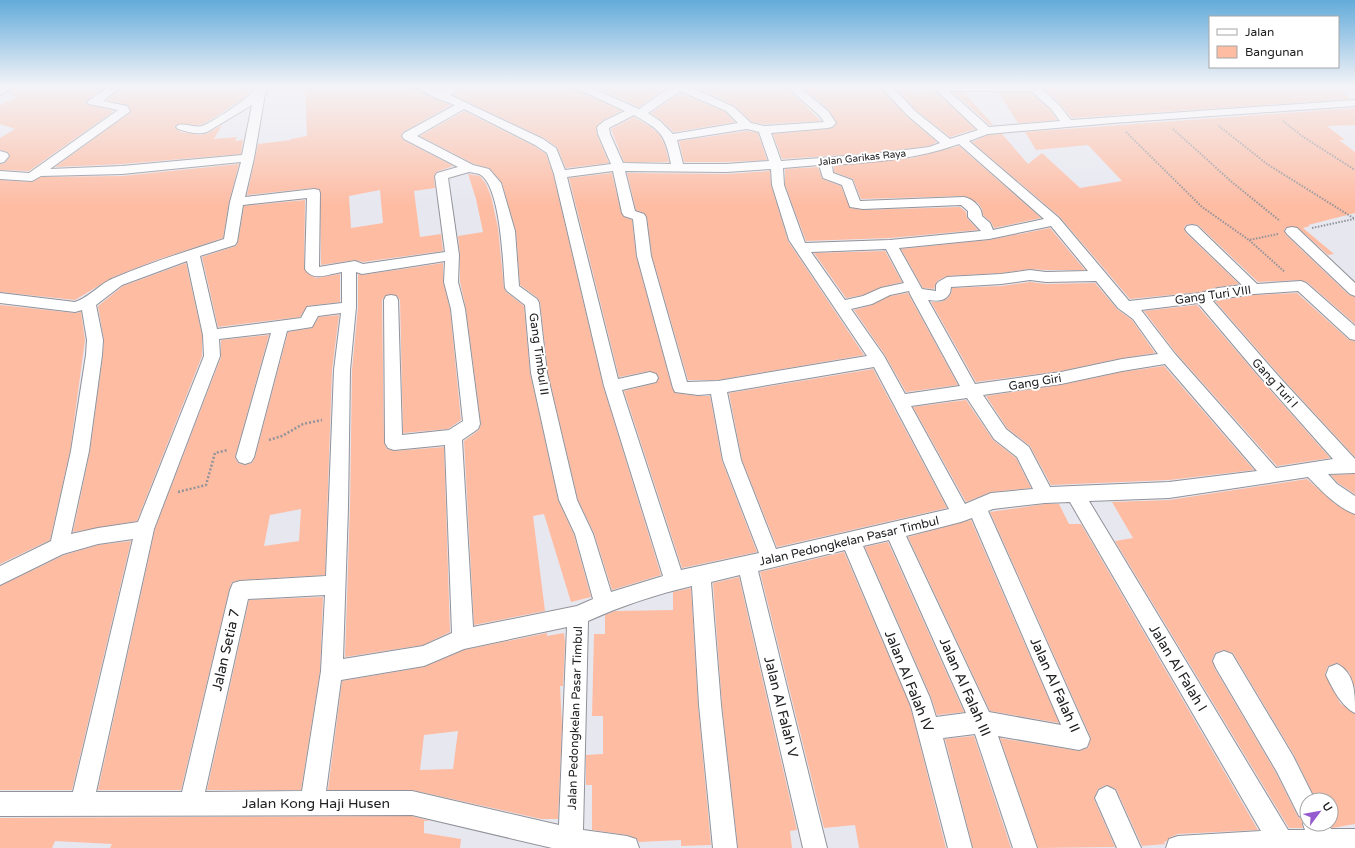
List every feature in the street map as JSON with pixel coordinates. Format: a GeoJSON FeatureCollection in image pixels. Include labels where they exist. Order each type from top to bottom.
{"type":"FeatureCollection","features":[{"type":"Feature","properties":{"kind":"street"},"geometry":{"type":"LineString","coordinates":[[3,178],[32,177],[38,171],[103,126]]}},
{"type":"Feature","properties":{"kind":"street"},"geometry":{"type":"LineString","coordinates":[[182,127],[203,130],[211,126]]}},
{"type":"Feature","properties":{"kind":"street"},"geometry":{"type":"LineString","coordinates":[[0,298],[75,307],[88,303],[117,282],[192,254],[230,242],[237,202],[254,126]]}},
{"type":"Feature","properties":{"kind":"street","name":"Gang Timbul II"},"geometry":{"type":"LineString","coordinates":[[427,126],[408,136],[469,168],[485,172],[495,182],[508,230],[512,288],[532,303],[539,373],[568,500],[584,534],[604,604]]}},
{"type":"Feature","properties":{"kind":"street"},"geometry":{"type":"LineString","coordinates":[[507,126],[523,133],[552,151],[560,174],[612,386],[675,581]]}},
{"type":"Feature","properties":{"kind":"street"},"geometry":{"type":"LineString","coordinates":[[605,126],[603,128],[604,134],[618,167],[629,213],[639,217],[644,256],[681,388],[698,389],[718,387],[878,360]]}},
{"type":"Feature","properties":{"kind":"street"},"geometry":{"type":"LineString","coordinates":[[658,126],[671,140],[678,168]]}},
{"type":"Feature","properties":{"kind":"street"},"geometry":{"type":"LineString","coordinates":[[670,138],[744,126]]}},
{"type":"Feature","properties":{"kind":"street"},"geometry":{"type":"LineString","coordinates":[[749,126],[764,130],[822,126]]}},
{"type":"Feature","properties":{"kind":"street"},"geometry":{"type":"LineString","coordinates":[[930,126],[954,142],[1054,220],[1074,243],[1098,276],[1126,306],[1138,315],[1169,358],[1272,476]]}},
{"type":"Feature","properties":{"kind":"street"},"geometry":{"type":"LineString","coordinates":[[979,126],[986,132]]}},
{"type":"Feature","properties":{"kind":"street","name":"Jalan Garikas Raya"},"geometry":{"type":"LineString","coordinates":[[560,174],[618,167],[651,166],[678,168],[777,165],[906,154],[930,150],[986,132],[1044,126]]}},
{"type":"Feature","properties":{"kind":"street"},"geometry":{"type":"LineString","coordinates":[[764,130],[777,165],[778,185],[796,240],[878,360],[899,401],[969,511]]}},
{"type":"Feature","properties":{"kind":"street"},"geometry":{"type":"LineString","coordinates":[[0,155],[3,156],[0,159]]}},
{"type":"Feature","properties":{"kind":"street"},"geometry":{"type":"LineString","coordinates":[[38,171],[51,173],[122,170],[248,158]]}},
{"type":"Feature","properties":{"kind":"street"},"geometry":{"type":"LineString","coordinates":[[825,162],[827,174],[848,183],[855,204],[863,206],[964,201],[974,210],[975,217],[985,226],[989,235]]}},
{"type":"Feature","properties":{"kind":"street"},"geometry":{"type":"LineString","coordinates":[[391,300],[394,443],[453,437],[472,424],[458,309],[451,282],[452,255],[441,176],[469,168]]}},
{"type":"Feature","properties":{"kind":"street"},"geometry":{"type":"LineString","coordinates":[[237,202],[314,193],[312,270],[315,272],[355,266],[362,269],[452,255]]}},
{"type":"Feature","properties":{"kind":"street"},"geometry":{"type":"LineString","coordinates":[[802,248],[890,244],[989,235],[1054,220]]}},
{"type":"Feature","properties":{"kind":"street"},"geometry":{"type":"LineString","coordinates":[[1192,229],[1254,289]]}},
{"type":"Feature","properties":{"kind":"street"},"geometry":{"type":"LineString","coordinates":[[1292,231],[1355,291]]}},
{"type":"Feature","properties":{"kind":"street"},"geometry":{"type":"LineString","coordinates":[[890,244],[971,391],[1000,434],[1023,452],[1045,495]]}},
{"type":"Feature","properties":{"kind":"street"},"geometry":{"type":"LineString","coordinates":[[82,803],[145,529],[212,356],[212,335],[192,254]]}},
{"type":"Feature","properties":{"kind":"street"},"geometry":{"type":"LineString","coordinates":[[312,804],[332,671],[339,507],[342,370],[349,307],[348,268]]}},
{"type":"Feature","properties":{"kind":"street"},"geometry":{"type":"LineString","coordinates":[[842,306],[867,300],[886,291],[914,290],[939,296],[943,293],[943,285],[946,282],[1001,279],[1030,275],[1046,277],[1098,276]]}},
{"type":"Feature","properties":{"kind":"street"},"geometry":{"type":"LineString","coordinates":[[1301,286],[1348,322],[1355,334]]}},
{"type":"Feature","properties":{"kind":"street","name":"Gang Turi VIII"},"geometry":{"type":"LineString","coordinates":[[1126,306],[1202,298],[1218,293],[1301,286]]}},
{"type":"Feature","properties":{"kind":"street","name":"Gang Turi I"},"geometry":{"type":"LineString","coordinates":[[1202,298],[1234,338],[1314,427],[1352,466]]}},
{"type":"Feature","properties":{"kind":"street"},"geometry":{"type":"LineString","coordinates":[[59,546],[80,451],[94,355],[95,340],[88,303]]}},
{"type":"Feature","properties":{"kind":"street"},"geometry":{"type":"LineString","coordinates":[[212,335],[306,323],[312,311],[349,307]]}},
{"type":"Feature","properties":{"kind":"street"},"geometry":{"type":"LineString","coordinates":[[245,457],[281,326]]}},
{"type":"Feature","properties":{"kind":"street","name":"Gang Giri"},"geometry":{"type":"LineString","coordinates":[[899,401],[1061,378],[1122,365],[1169,358]]}},
{"type":"Feature","properties":{"kind":"street"},"geometry":{"type":"LineString","coordinates":[[612,386],[650,378]]}},
{"type":"Feature","properties":{"kind":"street"},"geometry":{"type":"LineString","coordinates":[[718,387],[732,460],[771,560]]}},
{"type":"Feature","properties":{"kind":"street"},"geometry":{"type":"LineString","coordinates":[[453,437],[463,640]]}},
{"type":"Feature","properties":{"kind":"street","name":"Jalan Pedongkelan Pasar Timbul"},"geometry":{"type":"LineString","coordinates":[[570,845],[576,711],[578,615],[604,604],[675,581],[894,531],[969,511],[991,501],[1045,495],[1169,490],[1313,470],[1325,467],[1352,466]]}},
{"type":"Feature","properties":{"kind":"street"},"geometry":{"type":"LineString","coordinates":[[1313,470],[1331,489],[1355,506]]}},
{"type":"Feature","properties":{"kind":"street","name":"Jalan Al Falah I"},"geometry":{"type":"LineString","coordinates":[[1075,494],[1282,843]]}},
{"type":"Feature","properties":{"kind":"street","name":"Jalan Al Falah II"},"geometry":{"type":"LineString","coordinates":[[929,729],[982,722],[1079,739],[969,511]]}},
{"type":"Feature","properties":{"kind":"street"},"geometry":{"type":"LineString","coordinates":[[0,576],[59,546],[98,536],[145,529]]}},
{"type":"Feature","properties":{"kind":"street","name":"Jalan Al Falah III"},"geometry":{"type":"LineString","coordinates":[[894,531],[982,722],[1025,848]]}},
{"type":"Feature","properties":{"kind":"street","name":"Jalan Al Falah IV"},"geometry":{"type":"LineString","coordinates":[[851,541],[922,706],[960,848]]}},
{"type":"Feature","properties":{"kind":"street","name":"Jalan Al Falah V"},"geometry":{"type":"LineString","coordinates":[[746,565],[815,848]]}},
{"type":"Feature","properties":{"kind":"street"},"geometry":{"type":"LineString","coordinates":[[701,576],[710,705],[725,848]]}},
{"type":"Feature","properties":{"kind":"street","name":"Jalan Setia 7"},"geometry":{"type":"LineString","coordinates":[[190,803],[240,590],[335,585]]}},
{"type":"Feature","properties":{"kind":"street"},"geometry":{"type":"LineString","coordinates":[[332,671],[424,656],[463,640],[578,615]]}},
{"type":"Feature","properties":{"kind":"street"},"geometry":{"type":"LineString","coordinates":[[1224,661],[1285,764],[1299,792]]}},
{"type":"Feature","properties":{"kind":"street"},"geometry":{"type":"LineString","coordinates":[[1337,675],[1355,702]]}},
{"type":"Feature","properties":{"kind":"street"},"geometry":{"type":"LineString","coordinates":[[1107,798],[1129,848]]}},
{"type":"Feature","properties":{"kind":"street","name":"Jalan Kong Haji Husen"},"geometry":{"type":"LineString","coordinates":[[0,804],[412,803],[570,845],[627,848]]}},
{"type":"Feature","properties":{"kind":"street"},"geometry":{"type":"LineString","coordinates":[[1178,848],[1227,844],[1282,843],[1322,838],[1355,841]]}},
{"type":"Feature","properties":{"kind":"path"},"geometry":{"type":"LineString","coordinates":[[1119,126],[1202,207],[1249,240],[1301,286]]}},
{"type":"Feature","properties":{"kind":"path"},"geometry":{"type":"LineString","coordinates":[[1170,126],[1188,144],[1265,210],[1292,231]]}},
{"type":"Feature","properties":{"kind":"path"},"geometry":{"type":"LineString","coordinates":[[1218,126],[1236,142],[1285,176],[1355,219],[1249,240]]}},
{"type":"Feature","properties":{"kind":"path"},"geometry":{"type":"LineString","coordinates":[[1289,126],[1302,136],[1355,170]]}},
{"type":"Feature","properties":{"kind":"building"},"geometry":{"type":"Polygon","coordinates":[[[5,126],[93,126],[29,171],[0,170],[0,164],[5,163],[10,156],[7,152],[0,150],[0,138],[15,129],[5,126]]]}},
{"type":"Feature","properties":{"kind":"building"},"geometry":{"type":"Polygon","coordinates":[[[112,126],[176,126],[174,127],[181,132],[200,135],[208,133],[222,126],[214,139],[237,137],[235,141],[243,140],[241,154],[122,164],[55,167],[112,126]]]}},
{"type":"Feature","properties":{"kind":"building"},"geometry":{"type":"Polygon","coordinates":[[[307,126],[414,126],[403,132],[401,135],[403,140],[453,166],[436,172],[434,176],[435,188],[414,191],[420,237],[441,234],[443,251],[363,262],[355,260],[321,265],[320,190],[314,188],[247,195],[258,144],[307,136],[307,126]],[[380,190],[349,196],[351,228],[383,223],[380,190]]]}},
{"type":"Feature","properties":{"kind":"building"},"geometry":{"type":"Polygon","coordinates":[[[438,126],[493,126],[534,146],[546,154],[553,174],[603,386],[661,575],[612,590],[594,533],[578,500],[548,373],[540,302],[538,298],[520,285],[516,231],[502,183],[489,168],[474,164],[420,136],[438,126]]]}},
{"type":"Feature","properties":{"kind":"building"},"geometry":{"type":"Polygon","coordinates":[[[518,126],[597,126],[596,127],[597,135],[609,163],[566,168],[557,147],[544,138],[518,126]]]}},
{"type":"Feature","properties":{"kind":"building"},"geometry":{"type":"Polygon","coordinates":[[[618,126],[648,126],[659,134],[665,146],[669,162],[624,162],[611,129],[618,126]]]}},
{"type":"Feature","properties":{"kind":"building"},"geometry":{"type":"Polygon","coordinates":[[[667,126],[713,126],[674,132],[667,126]]]}},
{"type":"Feature","properties":{"kind":"building"},"geometry":{"type":"Polygon","coordinates":[[[835,126],[917,126],[937,142],[929,146],[873,153],[782,159],[773,134],[833,128],[835,126]]]}},
{"type":"Feature","properties":{"kind":"building"},"geometry":{"type":"Polygon","coordinates":[[[936,126],[971,126],[975,129],[950,137],[936,126]]]}},
{"type":"Feature","properties":{"kind":"building"},"geometry":{"type":"Polygon","coordinates":[[[1113,126],[1339,126],[1327,126],[1345,140],[1339,140],[1355,152],[1355,213],[1308,225],[1310,226],[1303,228],[1334,254],[1328,255],[1297,227],[1287,227],[1284,230],[1286,235],[1349,295],[1355,297],[1355,324],[1307,282],[1301,280],[1258,282],[1198,225],[1192,224],[1186,225],[1184,228],[1186,233],[1239,284],[1218,287],[1201,292],[1130,299],[1060,217],[972,142],[988,135],[1002,134],[1028,164],[1042,153],[1080,188],[1122,181],[1088,145],[1036,150],[1025,132],[1113,126]]]}},
{"type":"Feature","properties":{"kind":"building"},"geometry":{"type":"Polygon","coordinates":[[[747,131],[758,133],[767,160],[684,162],[679,141],[747,131]]]}},
{"type":"Feature","properties":{"kind":"building"},"geometry":{"type":"Polygon","coordinates":[[[959,146],[1041,218],[994,228],[991,222],[983,215],[982,209],[978,203],[964,196],[861,199],[853,179],[834,172],[834,166],[912,158],[959,146]]]}},
{"type":"Feature","properties":{"kind":"building"},"geometry":{"type":"Polygon","coordinates":[[[239,164],[229,202],[223,238],[154,261],[113,277],[75,300],[0,292],[0,180],[32,182],[41,177],[122,176],[239,164]]]}},
{"type":"Feature","properties":{"kind":"building"},"geometry":{"type":"Polygon","coordinates":[[[818,167],[822,179],[841,186],[850,208],[863,210],[960,207],[966,212],[967,218],[978,230],[890,238],[806,241],[785,185],[785,169],[818,167]]]}},
{"type":"Feature","properties":{"kind":"building"},"geometry":{"type":"Polygon","coordinates":[[[770,171],[771,185],[788,241],[864,355],[718,380],[688,380],[652,256],[647,217],[644,213],[636,210],[627,173],[726,174],[770,171]]]}},
{"type":"Feature","properties":{"kind":"building"},"geometry":{"type":"Polygon","coordinates":[[[612,173],[621,213],[624,217],[632,220],[636,256],[672,388],[675,393],[710,396],[722,461],[757,552],[682,568],[624,391],[656,383],[659,377],[656,373],[650,371],[619,377],[569,178],[612,173]]]}},
{"type":"Feature","properties":{"kind":"building"},"geometry":{"type":"Polygon","coordinates":[[[468,174],[480,176],[486,184],[491,196],[498,228],[504,288],[506,292],[524,306],[530,373],[558,500],[574,535],[591,597],[571,602],[544,514],[533,516],[545,611],[474,625],[464,441],[479,430],[481,424],[466,309],[460,282],[458,236],[483,232],[476,199],[468,174]]]}},
{"type":"Feature","properties":{"kind":"building"},"geometry":{"type":"Polygon","coordinates":[[[305,200],[304,269],[308,274],[316,278],[340,274],[340,302],[307,306],[300,317],[218,327],[202,257],[236,246],[244,206],[305,200]]]}},
{"type":"Feature","properties":{"kind":"building"},"geometry":{"type":"Polygon","coordinates":[[[1050,228],[1085,270],[1030,269],[1001,273],[947,276],[937,281],[934,289],[923,288],[901,249],[989,240],[1050,228]]]}},
{"type":"Feature","properties":{"kind":"building"},"geometry":{"type":"Polygon","coordinates":[[[885,251],[902,282],[881,287],[863,295],[846,298],[814,253],[885,251]]]}},
{"type":"Feature","properties":{"kind":"building"},"geometry":{"type":"Polygon","coordinates":[[[186,263],[202,335],[202,356],[137,521],[73,532],[90,451],[103,355],[104,340],[98,306],[123,286],[186,263]]]}},
{"type":"Feature","properties":{"kind":"building"},"geometry":{"type":"Polygon","coordinates":[[[443,263],[443,282],[450,309],[461,420],[448,429],[403,433],[400,300],[396,295],[386,295],[382,300],[384,443],[387,449],[394,451],[444,447],[450,632],[423,645],[345,657],[350,507],[352,370],[358,307],[358,274],[362,275],[443,263]]]}},
{"type":"Feature","properties":{"kind":"building"},"geometry":{"type":"Polygon","coordinates":[[[1030,282],[1046,284],[1095,283],[1117,309],[1132,320],[1155,353],[1122,358],[1061,371],[976,382],[931,302],[941,302],[947,299],[951,294],[952,288],[1001,286],[1030,282]]]}},
{"type":"Feature","properties":{"kind":"building"},"geometry":{"type":"Polygon","coordinates":[[[908,293],[958,385],[906,392],[885,355],[854,310],[872,305],[890,296],[908,293]]]}},
{"type":"Feature","properties":{"kind":"building"},"geometry":{"type":"Polygon","coordinates":[[[1297,293],[1349,340],[1355,341],[1355,457],[1282,378],[1215,301],[1254,295],[1297,293]]]}},
{"type":"Feature","properties":{"kind":"building"},"geometry":{"type":"Polygon","coordinates":[[[0,305],[75,313],[81,312],[85,340],[70,451],[50,540],[0,564],[0,305]]]}},
{"type":"Feature","properties":{"kind":"building"},"geometry":{"type":"Polygon","coordinates":[[[1197,305],[1330,458],[1277,466],[1176,353],[1144,311],[1197,305]]]}},
{"type":"Feature","properties":{"kind":"building"},"geometry":{"type":"Polygon","coordinates":[[[339,315],[332,370],[325,575],[240,580],[232,582],[181,790],[98,790],[155,529],[221,357],[221,340],[269,335],[235,457],[238,463],[245,465],[252,463],[255,457],[288,332],[312,328],[319,317],[339,315]],[[301,509],[270,515],[264,546],[299,541],[301,509]]]}},
{"type":"Feature","properties":{"kind":"building"},"geometry":{"type":"Polygon","coordinates":[[[1164,366],[1254,470],[1169,480],[1051,485],[1030,446],[1007,428],[986,396],[1061,385],[1122,372],[1164,366]]]}},
{"type":"Feature","properties":{"kind":"building"},"geometry":{"type":"Polygon","coordinates":[[[873,369],[947,508],[777,547],[742,460],[729,393],[873,369]]]}},
{"type":"Feature","properties":{"kind":"building"},"geometry":{"type":"Polygon","coordinates":[[[966,400],[993,440],[1016,458],[1031,488],[991,492],[966,502],[913,407],[966,400]]]}},
{"type":"Feature","properties":{"kind":"building"},"geometry":{"type":"Polygon","coordinates":[[[1355,474],[1355,494],[1338,483],[1331,475],[1355,474]]]}},
{"type":"Feature","properties":{"kind":"building"},"geometry":{"type":"Polygon","coordinates":[[[1307,479],[1335,504],[1355,515],[1355,688],[1349,672],[1338,663],[1328,666],[1325,674],[1340,703],[1355,714],[1355,824],[1339,827],[1339,792],[1312,792],[1294,755],[1233,653],[1223,650],[1215,653],[1212,660],[1215,669],[1276,773],[1299,818],[1299,828],[1289,828],[1115,541],[1133,538],[1112,502],[1169,500],[1307,479]]]}},
{"type":"Feature","properties":{"kind":"building"},"geometry":{"type":"Polygon","coordinates":[[[1045,504],[1059,504],[1069,524],[1081,524],[1258,830],[1178,834],[1169,838],[1164,842],[1165,844],[1142,846],[1116,789],[1106,785],[1098,789],[1094,799],[1115,847],[1038,848],[1000,738],[1079,751],[1088,748],[1091,738],[990,512],[1045,504]]]}},
{"type":"Feature","properties":{"kind":"building"},"geometry":{"type":"Polygon","coordinates":[[[971,520],[1059,723],[990,711],[908,537],[971,520]]]}},
{"type":"Feature","properties":{"kind":"building"},"geometry":{"type":"Polygon","coordinates":[[[131,541],[72,790],[0,790],[0,586],[64,555],[98,545],[131,541]]]}},
{"type":"Feature","properties":{"kind":"building"},"geometry":{"type":"Polygon","coordinates":[[[888,542],[964,712],[937,715],[931,697],[865,547],[888,542]]]}},
{"type":"Feature","properties":{"kind":"building"},"geometry":{"type":"Polygon","coordinates":[[[844,552],[910,706],[946,848],[859,848],[855,825],[824,828],[760,572],[844,552]]]}},
{"type":"Feature","properties":{"kind":"building"},"geometry":{"type":"Polygon","coordinates":[[[739,577],[797,830],[790,831],[792,848],[738,848],[722,705],[713,583],[739,577]]]}},
{"type":"Feature","properties":{"kind":"building"},"geometry":{"type":"Polygon","coordinates":[[[691,588],[698,705],[711,845],[681,846],[681,840],[639,842],[636,838],[627,835],[592,830],[592,785],[586,785],[586,755],[603,754],[603,716],[592,716],[594,634],[605,634],[605,615],[615,611],[673,610],[673,592],[691,588]]]}},
{"type":"Feature","properties":{"kind":"building"},"geometry":{"type":"Polygon","coordinates":[[[323,597],[320,671],[301,790],[207,790],[249,600],[323,597]]]}},
{"type":"Feature","properties":{"kind":"building"},"geometry":{"type":"Polygon","coordinates":[[[547,633],[547,636],[564,633],[563,686],[560,686],[562,725],[558,819],[541,819],[412,790],[328,790],[342,681],[424,667],[464,650],[547,633]],[[458,731],[424,735],[420,770],[453,769],[458,731]]]}},
{"type":"Feature","properties":{"kind":"building"},"geometry":{"type":"Polygon","coordinates":[[[974,736],[1011,848],[973,848],[945,739],[974,736]]]}},
{"type":"Feature","properties":{"kind":"building"},"geometry":{"type":"Polygon","coordinates":[[[412,816],[430,821],[424,821],[424,833],[461,839],[460,848],[110,848],[112,844],[55,841],[52,848],[0,848],[0,818],[412,816]]]}}]}
